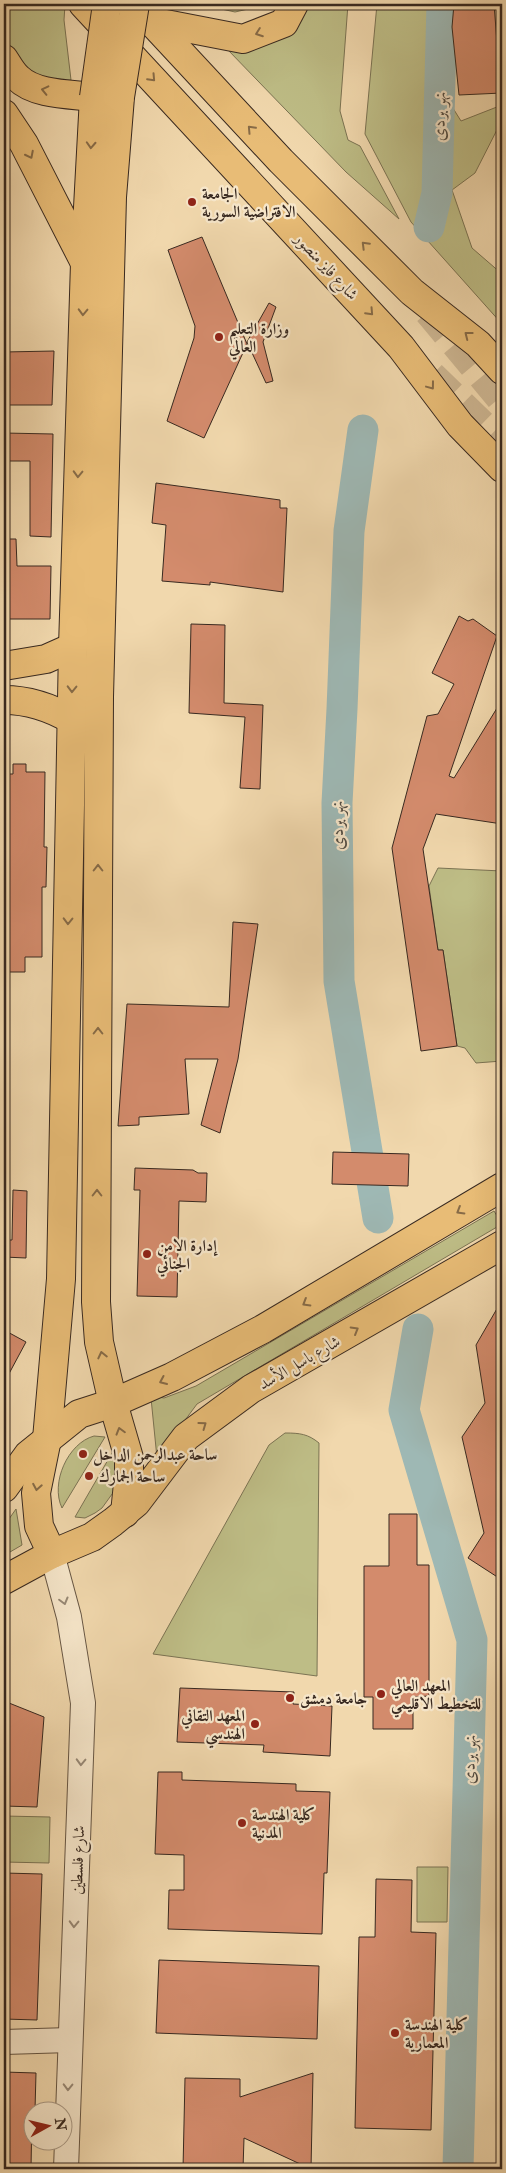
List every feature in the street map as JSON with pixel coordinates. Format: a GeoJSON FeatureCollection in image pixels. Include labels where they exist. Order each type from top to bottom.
{"type":"FeatureCollection","features":[{"type":"Feature","properties":{"kind":"main road","name":"شارع فايز منصور"},"geometry":{"type":"LineString","coordinates":[[83,4],[402,347],[460,425],[502,468]]}},
{"type":"Feature","properties":{"kind":"main road"},"geometry":{"type":"LineString","coordinates":[[107,4],[107,97],[112,197],[99,765],[96,1302],[99,1342],[113,1403],[129,1458],[125,1513]]}},
{"type":"Feature","properties":{"kind":"main road"},"geometry":{"type":"LineString","coordinates":[[142,12],[242,39],[284,24],[294,4]]}},
{"type":"Feature","properties":{"kind":"main road"},"geometry":{"type":"LineString","coordinates":[[52,1554],[39,1526],[36,1510],[36,1492],[47,1439],[61,1279],[73,647],[85,263],[107,97],[142,12]]}},
{"type":"Feature","properties":{"kind":"main road"},"geometry":{"type":"LineString","coordinates":[[142,12],[281,161],[412,292],[478,344],[502,370]]}},
{"type":"Feature","properties":{"kind":"main road"},"geometry":{"type":"LineString","coordinates":[[4,58],[18,78],[32,86],[48,91],[107,97]]}},
{"type":"Feature","properties":{"kind":"main road"},"geometry":{"type":"LineString","coordinates":[[4,114],[24,144],[85,263]]}},
{"type":"Feature","properties":{"kind":"main road"},"geometry":{"type":"LineString","coordinates":[[4,666],[46,659],[73,647]]}},
{"type":"Feature","properties":{"kind":"main road"},"geometry":{"type":"LineString","coordinates":[[4,700],[15,700],[45,706],[72,720]]}},
{"type":"Feature","properties":{"kind":"main road"},"geometry":{"type":"LineString","coordinates":[[4,1488],[28,1455],[79,1414],[113,1403],[172,1377],[263,1329],[502,1186]]}},
{"type":"Feature","properties":{"kind":"main road","name":"شارع باسل الأسد"},"geometry":{"type":"LineString","coordinates":[[5,1575],[92,1537],[125,1513],[136,1503],[186,1437],[251,1389],[502,1246]]}},
{"type":"Feature","properties":{"kind":"street","name":"شارع فلسطين"},"geometry":{"type":"LineString","coordinates":[[52,1554],[69,1617],[83,1703],[66,2169]]}},
{"type":"Feature","properties":{"kind":"street"},"geometry":{"type":"LineString","coordinates":[[4,2042],[70,2040]]}},
{"type":"Feature","properties":{"kind":"shaded area"},"geometry":{"type":"Polygon","coordinates":[[[4,4],[65,5],[64,20],[71,80],[44,83],[14,61],[4,45],[4,4]]]}},
{"type":"Feature","properties":{"kind":"shaded area"},"geometry":{"type":"Polygon","coordinates":[[[199,4],[270,4],[235,12],[199,4]]]}},
{"type":"Feature","properties":{"kind":"shaded area"},"geometry":{"type":"Polygon","coordinates":[[[302,4],[348,4],[340,111],[348,140],[360,146],[399,219],[346,172],[228,50],[302,4]]]}},
{"type":"Feature","properties":{"kind":"shaded area"},"geometry":{"type":"Polygon","coordinates":[[[377,4],[438,4],[431,73],[461,121],[502,105],[502,120],[475,173],[452,190],[472,248],[502,274],[502,324],[411,222],[365,134],[377,4]]]}},
{"type":"Feature","properties":{"kind":"shaded area"},"geometry":{"type":"Polygon","coordinates":[[[438,868],[502,871],[502,1061],[476,1063],[465,1048],[457,1046],[443,950],[438,950],[429,886],[438,868]]]}},
{"type":"Feature","properties":{"kind":"shaded area"},"geometry":{"type":"Polygon","coordinates":[[[494,1211],[502,1224],[197,1404],[157,1458],[151,1398],[155,1396],[164,1398],[196,1386],[494,1211]]]}},
{"type":"Feature","properties":{"kind":"shaded area"},"geometry":{"type":"Polygon","coordinates":[[[285,1433],[304,1435],[319,1443],[317,1676],[153,1654],[269,1445],[285,1433]]]}},
{"type":"Feature","properties":{"kind":"shaded area"},"geometry":{"type":"Polygon","coordinates":[[[94,1436],[105,1437],[62,1508],[58,1487],[64,1465],[76,1447],[94,1436]]]}},
{"type":"Feature","properties":{"kind":"shaded area"},"geometry":{"type":"Polygon","coordinates":[[[116,1446],[115,1490],[102,1508],[95,1513],[85,1518],[75,1517],[116,1446]]]}},
{"type":"Feature","properties":{"kind":"shaded area"},"geometry":{"type":"Polygon","coordinates":[[[16,1509],[22,1545],[10,1552],[4,1545],[4,1526],[16,1509]]]}},
{"type":"Feature","properties":{"kind":"shaded area"},"geometry":{"type":"Polygon","coordinates":[[[4,1816],[50,1817],[49,1863],[4,1862],[4,1816]]]}},
{"type":"Feature","properties":{"kind":"shaded area"},"geometry":{"type":"Polygon","coordinates":[[[417,1867],[448,1867],[447,1922],[417,1922],[417,1867]]]}},
{"type":"Feature","properties":{"kind":"building"},"geometry":{"type":"Polygon","coordinates":[[[454,4],[494,4],[499,68],[502,68],[502,93],[459,95],[452,27],[454,4]]]}},
{"type":"Feature","properties":{"kind":"building","name":"وزارة التعليم العالي"},"geometry":{"type":"Polygon","coordinates":[[[202,237],[247,344],[204,438],[167,421],[194,338],[195,326],[168,250],[202,237]]]}},
{"type":"Feature","properties":{"kind":"building"},"geometry":{"type":"Polygon","coordinates":[[[269,303],[276,307],[263,342],[273,381],[266,383],[247,342],[269,303]]]}},
{"type":"Feature","properties":{"kind":"building"},"geometry":{"type":"Polygon","coordinates":[[[54,351],[52,405],[4,405],[4,352],[54,351]]]}},
{"type":"Feature","properties":{"kind":"building"},"geometry":{"type":"Polygon","coordinates":[[[4,433],[53,434],[51,537],[30,536],[30,461],[4,461],[4,433]]]}},
{"type":"Feature","properties":{"kind":"building"},"geometry":{"type":"Polygon","coordinates":[[[156,483],[280,500],[280,508],[287,508],[283,592],[210,582],[210,585],[162,581],[166,525],[152,523],[156,483]]]}},
{"type":"Feature","properties":{"kind":"building"},"geometry":{"type":"Polygon","coordinates":[[[4,539],[16,539],[17,566],[51,566],[50,619],[4,619],[4,539]]]}},
{"type":"Feature","properties":{"kind":"building"},"geometry":{"type":"Polygon","coordinates":[[[459,616],[468,621],[473,619],[497,636],[449,776],[454,778],[502,700],[502,824],[436,814],[423,849],[438,950],[443,950],[457,1046],[421,1051],[392,848],[427,716],[438,714],[454,684],[432,673],[459,616]]]}},
{"type":"Feature","properties":{"kind":"building"},"geometry":{"type":"Polygon","coordinates":[[[191,624],[225,625],[224,703],[263,705],[260,789],[240,788],[245,717],[189,713],[191,624]]]}},
{"type":"Feature","properties":{"kind":"building"},"geometry":{"type":"Polygon","coordinates":[[[13,764],[26,764],[26,772],[45,772],[44,847],[47,847],[46,887],[42,887],[42,957],[25,957],[25,972],[5,972],[4,774],[13,774],[13,764]]]}},
{"type":"Feature","properties":{"kind":"building"},"geometry":{"type":"Polygon","coordinates":[[[233,922],[258,924],[238,1059],[220,1133],[201,1125],[218,1059],[185,1059],[189,1114],[139,1117],[139,1125],[118,1126],[127,1004],[229,1007],[233,922]]]}},
{"type":"Feature","properties":{"kind":"building"},"geometry":{"type":"Polygon","coordinates":[[[333,1152],[409,1154],[408,1186],[332,1184],[333,1152]]]}},
{"type":"Feature","properties":{"kind":"building"},"geometry":{"type":"Polygon","coordinates":[[[135,1168],[193,1170],[198,1173],[207,1173],[206,1202],[179,1201],[177,1297],[137,1296],[140,1190],[134,1190],[135,1168]]]}},
{"type":"Feature","properties":{"kind":"building"},"geometry":{"type":"Polygon","coordinates":[[[13,1190],[27,1191],[26,1258],[4,1257],[4,1240],[12,1240],[13,1190]]]}},
{"type":"Feature","properties":{"kind":"building"},"geometry":{"type":"Polygon","coordinates":[[[502,1300],[502,1580],[468,1558],[484,1533],[462,1437],[485,1403],[476,1345],[502,1300]]]}},
{"type":"Feature","properties":{"kind":"building"},"geometry":{"type":"Polygon","coordinates":[[[4,1330],[26,1342],[4,1383],[4,1330]]]}},
{"type":"Feature","properties":{"kind":"building"},"geometry":{"type":"Polygon","coordinates":[[[389,1514],[417,1514],[417,1565],[429,1565],[429,1696],[413,1697],[413,1729],[373,1729],[373,1697],[364,1697],[364,1566],[389,1566],[389,1514]]]}},
{"type":"Feature","properties":{"kind":"building","name":"المعهد التقاني الهندسي"},"geometry":{"type":"Polygon","coordinates":[[[180,1688],[294,1692],[293,1704],[332,1706],[330,1756],[263,1752],[264,1745],[177,1742],[180,1688]]]}},
{"type":"Feature","properties":{"kind":"building"},"geometry":{"type":"Polygon","coordinates":[[[4,1701],[44,1717],[37,1807],[4,1806],[4,1701]]]}},
{"type":"Feature","properties":{"kind":"building","name":"كلية الهندسة المدنية"},"geometry":{"type":"Polygon","coordinates":[[[158,1772],[182,1772],[182,1780],[296,1784],[296,1791],[330,1792],[327,1873],[324,1873],[322,1934],[168,1929],[169,1890],[184,1890],[184,1855],[155,1854],[158,1772]]]}},
{"type":"Feature","properties":{"kind":"building"},"geometry":{"type":"Polygon","coordinates":[[[4,1873],[42,1874],[37,2020],[4,2019],[4,1873]]]}},
{"type":"Feature","properties":{"kind":"building","name":"كلية الهندسة المعمارية"},"geometry":{"type":"Polygon","coordinates":[[[376,1879],[412,1880],[411,1932],[436,1933],[431,2130],[355,2128],[359,1937],[375,1937],[376,1879]]]}},
{"type":"Feature","properties":{"kind":"building"},"geometry":{"type":"Polygon","coordinates":[[[159,1960],[319,1966],[317,2039],[156,2033],[159,1960]]]}},
{"type":"Feature","properties":{"kind":"building"},"geometry":{"type":"Polygon","coordinates":[[[4,2072],[36,2073],[35,2100],[22,2100],[22,2150],[31,2150],[31,2169],[4,2169],[4,2072]]]}},
{"type":"Feature","properties":{"kind":"building"},"geometry":{"type":"Polygon","coordinates":[[[313,2073],[311,2169],[244,2138],[243,2169],[183,2169],[185,2078],[240,2079],[240,2097],[313,2073]]]}},
{"type":"Feature","properties":{"kind":"waterway","name":"نهر بردى"},"geometry":{"type":"LineString","coordinates":[[429,227],[437,193],[442,4]]}},
{"type":"Feature","properties":{"kind":"waterway","name":"نهر بردى"},"geometry":{"type":"LineString","coordinates":[[363,430],[349,531],[337,803],[339,981],[378,1218]]}},
{"type":"Feature","properties":{"kind":"waterway","name":"نهر بردى"},"geometry":{"type":"LineString","coordinates":[[418,1329],[404,1410],[472,1640],[458,2169]]}},
{"type":"Feature","properties":{"kind":"tunnel"},"geometry":{"type":"LineString","coordinates":[[428,312],[502,401]]}},
{"type":"Feature","properties":{"kind":"tunnel"},"geometry":{"type":"LineString","coordinates":[[432,375],[502,443]]}},
{"type":"Feature","properties":{"kind":"place","name":"الجامعة الافتراضية السورية"},"geometry":{"type":"Point","coordinates":[192,202]}},
{"type":"Feature","properties":{"kind":"place","name":"وزارة التعليم العالي"},"geometry":{"type":"Point","coordinates":[219,337]}},
{"type":"Feature","properties":{"kind":"place","name":"إدارة الامن الجنائي"},"geometry":{"type":"Point","coordinates":[147,1254]}},
{"type":"Feature","properties":{"kind":"place","name":"ساحة عبدالرحمن الداخل"},"geometry":{"type":"Point","coordinates":[83,1454]}},
{"type":"Feature","properties":{"kind":"place","name":"ساحة الجمارك"},"geometry":{"type":"Point","coordinates":[89,1476]}},
{"type":"Feature","properties":{"kind":"place","name":"المعهد العالي للتخطيط الاقليمي"},"geometry":{"type":"Point","coordinates":[381,1694]}},
{"type":"Feature","properties":{"kind":"place","name":"جامعة دمشق"},"geometry":{"type":"Point","coordinates":[290,1698]}},
{"type":"Feature","properties":{"kind":"place","name":"المعهد التقاني الهندسي"},"geometry":{"type":"Point","coordinates":[255,1724]}},
{"type":"Feature","properties":{"kind":"place","name":"كلية الهندسة المدنية"},"geometry":{"type":"Point","coordinates":[242,1823]}},
{"type":"Feature","properties":{"kind":"place","name":"كلية الهندسة المعمارية"},"geometry":{"type":"Point","coordinates":[395,2033]}}]}
